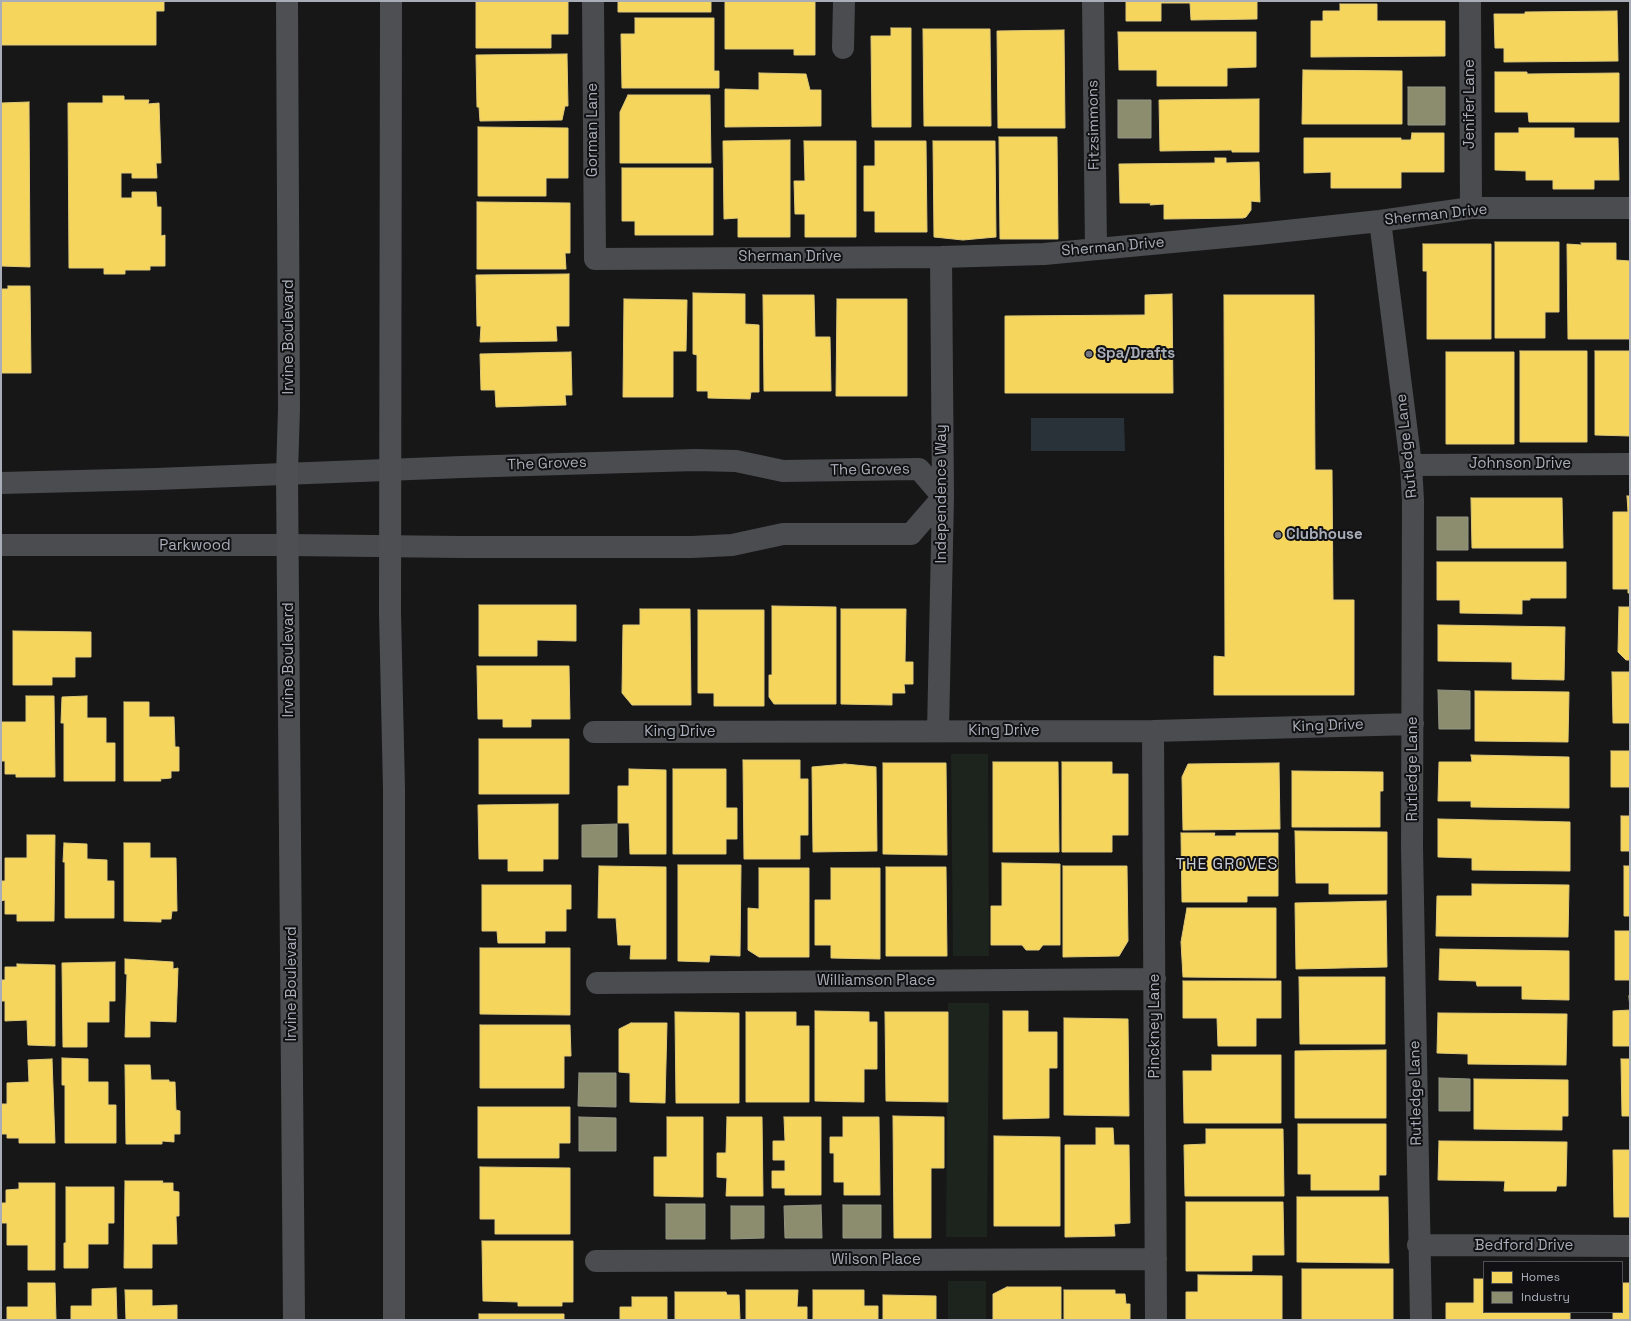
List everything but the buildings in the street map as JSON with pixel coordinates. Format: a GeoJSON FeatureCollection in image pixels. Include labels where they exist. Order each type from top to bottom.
{"type":"FeatureCollection","features":[{"type":"Feature","properties":{"kind":"main road","name":"Irvine Boulevard"},"geometry":{"type":"LineString","coordinates":[[288,1],[289,409],[287,474],[294,1320]]}},
{"type":"Feature","properties":{"kind":"main road"},"geometry":{"type":"LineString","coordinates":[[391,1],[390,546],[394,789],[394,1320]]}},
{"type":"Feature","properties":{"kind":"street","name":"Gorman Lane"},"geometry":{"type":"LineString","coordinates":[[593,1],[595,259]]}},
{"type":"Feature","properties":{"kind":"street"},"geometry":{"type":"LineString","coordinates":[[843,48],[844,1],[861,1]]}},
{"type":"Feature","properties":{"kind":"street","name":"Fitzsimmons"},"geometry":{"type":"LineString","coordinates":[[1093,1],[1096,248]]}},
{"type":"Feature","properties":{"kind":"street","name":"Jenifer Lane"},"geometry":{"type":"LineString","coordinates":[[1470,1],[1471,208]]}},
{"type":"Feature","properties":{"kind":"street","name":"Sherman Drive"},"geometry":{"type":"LineString","coordinates":[[595,259],[941,257],[1044,254],[1380,221],[1471,208],[1630,208]]}},
{"type":"Feature","properties":{"kind":"street","name":"Rutledge Lane"},"geometry":{"type":"LineString","coordinates":[[1380,221],[1411,465],[1413,500],[1412,847],[1418,1245],[1421,1320]]}},
{"type":"Feature","properties":{"kind":"street","name":"Independence Way"},"geometry":{"type":"LineString","coordinates":[[938,731],[942,497],[941,257]]}},
{"type":"Feature","properties":{"kind":"street","name":"The Groves"},"geometry":{"type":"LineString","coordinates":[[287,474],[695,460],[736,461],[783,471],[919,469],[942,497]]}},
{"type":"Feature","properties":{"kind":"street","name":"Johnson Drive"},"geometry":{"type":"LineString","coordinates":[[1411,465],[1630,464]]}},
{"type":"Feature","properties":{"kind":"street"},"geometry":{"type":"LineString","coordinates":[[1,483],[148,480],[287,474]]}},
{"type":"Feature","properties":{"kind":"street"},"geometry":{"type":"LineString","coordinates":[[390,546],[692,547],[732,545],[783,534],[911,534],[942,497]]}},
{"type":"Feature","properties":{"kind":"street","name":"Parkwood"},"geometry":{"type":"LineString","coordinates":[[1,545],[390,546]]}},
{"type":"Feature","properties":{"kind":"street","name":"King Drive"},"geometry":{"type":"LineString","coordinates":[[594,732],[1153,731],[1413,724]]}},
{"type":"Feature","properties":{"kind":"street","name":"Pinckney Lane"},"geometry":{"type":"LineString","coordinates":[[1153,731],[1156,1320]]}},
{"type":"Feature","properties":{"kind":"street","name":"Williamson Place"},"geometry":{"type":"LineString","coordinates":[[597,983],[1155,979]]}},
{"type":"Feature","properties":{"kind":"street","name":"Bedford Drive"},"geometry":{"type":"LineString","coordinates":[[1418,1245],[1630,1246]]}},
{"type":"Feature","properties":{"kind":"street","name":"Wilson Place"},"geometry":{"type":"LineString","coordinates":[[596,1261],[1156,1259]]}},
{"type":"Feature","properties":{"kind":"shaded area"},"geometry":{"type":"Polygon","coordinates":[[[1031,418],[1124,418],[1125,451],[1031,451],[1031,418]]]}},
{"type":"Feature","properties":{"kind":"shaded area"},"geometry":{"type":"Polygon","coordinates":[[[951,754],[988,754],[989,956],[953,956],[951,754]]]}},
{"type":"Feature","properties":{"kind":"shaded area"},"geometry":{"type":"Polygon","coordinates":[[[948,1003],[989,1003],[987,1237],[946,1237],[948,1003]]]}},
{"type":"Feature","properties":{"kind":"shaded area"},"geometry":{"type":"Polygon","coordinates":[[[948,1281],[986,1281],[986,1320],[948,1320],[948,1281]]]}},
{"type":"Feature","properties":{"kind":"place","name":"Spa/Drafts"},"geometry":{"type":"Point","coordinates":[1089,354]}},
{"type":"Feature","properties":{"kind":"place","name":"Clubhouse"},"geometry":{"type":"Point","coordinates":[1278,535]}},
{"type":"Feature","properties":{"kind":"district","name":"THE GROVES"},"geometry":{"type":"Point","coordinates":[1227,865]}}]}
